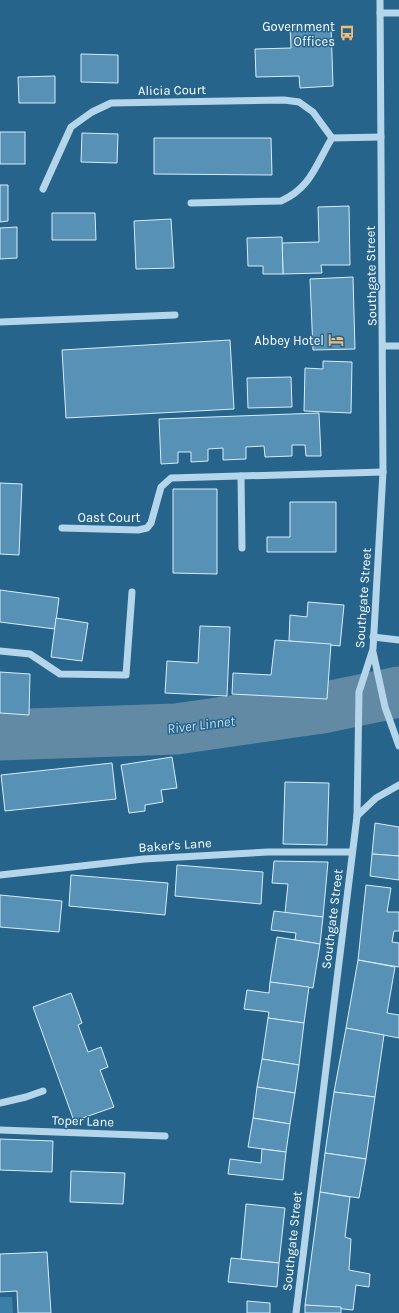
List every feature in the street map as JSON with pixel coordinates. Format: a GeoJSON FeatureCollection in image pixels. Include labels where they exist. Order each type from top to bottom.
{"type":"FeatureCollection","features":[{"type":"Feature","properties":{"kind":"street","name":"Southgate Street"},"geometry":{"type":"LineString","coordinates":[[296,1313],[357,816],[359,692],[373,649],[383,472],[384,346],[380,0]]}},
{"type":"Feature","properties":{"kind":"street"},"geometry":{"type":"LineString","coordinates":[[380,13],[399,13]]}},
{"type":"Feature","properties":{"kind":"street","name":"Alicia Court"},"geometry":{"type":"LineString","coordinates":[[43,189],[71,127],[92,112],[111,103],[284,100],[299,102],[313,112],[332,138]]}},
{"type":"Feature","properties":{"kind":"street"},"geometry":{"type":"LineString","coordinates":[[191,203],[281,201],[295,195],[307,184],[332,138],[381,137]]}},
{"type":"Feature","properties":{"kind":"street"},"geometry":{"type":"LineString","coordinates":[[0,322],[176,315]]}},
{"type":"Feature","properties":{"kind":"street"},"geometry":{"type":"LineString","coordinates":[[384,346],[399,346]]}},
{"type":"Feature","properties":{"kind":"street","name":"Oast Court"},"geometry":{"type":"LineString","coordinates":[[62,528],[138,530],[147,528],[151,523],[161,487],[171,478],[383,472]]}},
{"type":"Feature","properties":{"kind":"street"},"geometry":{"type":"LineString","coordinates":[[242,476],[242,548]]}},
{"type":"Feature","properties":{"kind":"street"},"geometry":{"type":"LineString","coordinates":[[0,651],[30,654],[60,674],[126,676],[132,592]]}},
{"type":"Feature","properties":{"kind":"street"},"geometry":{"type":"LineString","coordinates":[[373,637],[399,640]]}},
{"type":"Feature","properties":{"kind":"street"},"geometry":{"type":"LineString","coordinates":[[373,649],[379,687],[399,746]]}},
{"type":"Feature","properties":{"kind":"street"},"geometry":{"type":"LineString","coordinates":[[357,816],[376,798],[399,785]]}},
{"type":"Feature","properties":{"kind":"street","name":"Baker's Lane"},"geometry":{"type":"LineString","coordinates":[[0,875],[144,859],[268,852],[352,852]]}},
{"type":"Feature","properties":{"kind":"street"},"geometry":{"type":"LineString","coordinates":[[0,1103],[26,1097],[43,1091]]}},
{"type":"Feature","properties":{"kind":"street","name":"Toper Lane"},"geometry":{"type":"LineString","coordinates":[[0,1130],[165,1136]]}},
{"type":"Feature","properties":{"kind":"shaded area"},"geometry":{"type":"Polygon","coordinates":[[[0,1297],[12,1297],[13,1313],[0,1313],[0,1297]]]}},
{"type":"Feature","properties":{"kind":"building"},"geometry":{"type":"Polygon","coordinates":[[[331,25],[333,86],[300,88],[299,76],[256,77],[255,49],[291,48],[290,26],[331,25]]]}},
{"type":"Feature","properties":{"kind":"building"},"geometry":{"type":"Polygon","coordinates":[[[81,54],[118,55],[118,83],[81,82],[81,54]]]}},
{"type":"Feature","properties":{"kind":"building"},"geometry":{"type":"Polygon","coordinates":[[[55,76],[55,103],[19,103],[18,77],[55,76]]]}},
{"type":"Feature","properties":{"kind":"building"},"geometry":{"type":"Polygon","coordinates":[[[0,132],[25,132],[25,164],[0,164],[0,132]]]}},
{"type":"Feature","properties":{"kind":"building"},"geometry":{"type":"Polygon","coordinates":[[[82,133],[118,134],[117,163],[81,162],[82,133]]]}},
{"type":"Feature","properties":{"kind":"building"},"geometry":{"type":"Polygon","coordinates":[[[154,138],[271,138],[272,175],[154,174],[154,138]]]}},
{"type":"Feature","properties":{"kind":"building"},"geometry":{"type":"Polygon","coordinates":[[[0,185],[8,185],[8,221],[0,222],[0,185]]]}},
{"type":"Feature","properties":{"kind":"building"},"geometry":{"type":"Polygon","coordinates":[[[349,206],[350,265],[321,265],[322,273],[283,274],[282,243],[319,242],[318,207],[349,206]]]}},
{"type":"Feature","properties":{"kind":"building"},"geometry":{"type":"Polygon","coordinates":[[[52,213],[95,213],[96,240],[52,240],[52,213]]]}},
{"type":"Feature","properties":{"kind":"building"},"geometry":{"type":"Polygon","coordinates":[[[171,219],[174,268],[136,269],[134,221],[171,219]]]}},
{"type":"Feature","properties":{"kind":"building"},"geometry":{"type":"Polygon","coordinates":[[[17,227],[17,258],[0,259],[0,228],[17,227]]]}},
{"type":"Feature","properties":{"kind":"building"},"geometry":{"type":"Polygon","coordinates":[[[282,237],[283,274],[263,274],[263,266],[248,266],[247,238],[282,237]]]}},
{"type":"Feature","properties":{"kind":"building"},"geometry":{"type":"Polygon","coordinates":[[[353,277],[355,349],[313,350],[310,279],[353,277]]]}},
{"type":"Feature","properties":{"kind":"building"},"geometry":{"type":"Polygon","coordinates":[[[230,340],[234,409],[66,418],[62,350],[230,340]]]}},
{"type":"Feature","properties":{"kind":"building"},"geometry":{"type":"Polygon","coordinates":[[[323,361],[352,362],[351,413],[304,411],[305,368],[323,369],[323,361]]]}},
{"type":"Feature","properties":{"kind":"building"},"geometry":{"type":"Polygon","coordinates":[[[291,377],[292,407],[248,408],[247,378],[291,377]]]}},
{"type":"Feature","properties":{"kind":"building"},"geometry":{"type":"Polygon","coordinates":[[[319,413],[321,456],[306,456],[305,445],[292,445],[292,456],[265,457],[264,446],[246,447],[246,459],[223,460],[223,448],[208,449],[208,461],[191,462],[191,452],[178,452],[178,463],[161,464],[159,419],[319,413]]]}},
{"type":"Feature","properties":{"kind":"building"},"geometry":{"type":"Polygon","coordinates":[[[0,483],[22,484],[19,555],[0,554],[0,483]]]}},
{"type":"Feature","properties":{"kind":"building"},"geometry":{"type":"Polygon","coordinates":[[[173,489],[217,489],[217,574],[173,573],[173,489]]]}},
{"type":"Feature","properties":{"kind":"building"},"geometry":{"type":"Polygon","coordinates":[[[290,502],[336,502],[336,552],[267,552],[267,537],[290,537],[290,502]]]}},
{"type":"Feature","properties":{"kind":"building"},"geometry":{"type":"Polygon","coordinates":[[[0,590],[59,598],[55,629],[0,622],[0,590]]]}},
{"type":"Feature","properties":{"kind":"building"},"geometry":{"type":"Polygon","coordinates":[[[308,602],[344,605],[340,646],[289,641],[290,615],[307,617],[308,602]]]}},
{"type":"Feature","properties":{"kind":"building"},"geometry":{"type":"Polygon","coordinates":[[[56,618],[88,623],[82,661],[51,657],[56,618]]]}},
{"type":"Feature","properties":{"kind":"building"},"geometry":{"type":"Polygon","coordinates":[[[200,626],[230,627],[227,696],[165,693],[167,661],[198,663],[200,626]]]}},
{"type":"Feature","properties":{"kind":"building"},"geometry":{"type":"Polygon","coordinates":[[[275,640],[331,644],[327,699],[232,694],[233,673],[271,675],[275,640]]]}},
{"type":"Feature","properties":{"kind":"building"},"geometry":{"type":"Polygon","coordinates":[[[0,672],[30,674],[29,715],[0,713],[0,672]]]}},
{"type":"Feature","properties":{"kind":"building"},"geometry":{"type":"Polygon","coordinates":[[[172,757],[177,788],[161,790],[163,802],[145,805],[145,811],[129,813],[121,765],[172,757]]]}},
{"type":"Feature","properties":{"kind":"building"},"geometry":{"type":"Polygon","coordinates":[[[112,763],[116,799],[5,811],[1,775],[112,763]]]}},
{"type":"Feature","properties":{"kind":"building"},"geometry":{"type":"Polygon","coordinates":[[[285,782],[329,783],[327,845],[283,844],[285,782]]]}},
{"type":"Feature","properties":{"kind":"building"},"geometry":{"type":"Polygon","coordinates":[[[375,823],[399,827],[399,856],[372,854],[375,823]]]}},
{"type":"Feature","properties":{"kind":"building"},"geometry":{"type":"Polygon","coordinates":[[[372,854],[399,856],[399,880],[370,876],[372,854]]]}},
{"type":"Feature","properties":{"kind":"building"},"geometry":{"type":"Polygon","coordinates":[[[274,861],[328,862],[323,917],[285,913],[288,884],[272,883],[274,861]]]}},
{"type":"Feature","properties":{"kind":"building"},"geometry":{"type":"Polygon","coordinates":[[[177,865],[263,872],[261,904],[175,896],[177,865]]]}},
{"type":"Feature","properties":{"kind":"building"},"geometry":{"type":"Polygon","coordinates":[[[71,875],[168,883],[165,915],[69,906],[71,875]]]}},
{"type":"Feature","properties":{"kind":"building"},"geometry":{"type":"Polygon","coordinates":[[[366,885],[391,888],[387,912],[399,912],[399,931],[394,931],[392,942],[399,943],[399,967],[358,960],[366,885]]]}},
{"type":"Feature","properties":{"kind":"building"},"geometry":{"type":"Polygon","coordinates":[[[0,895],[62,901],[59,932],[0,927],[0,895]]]}},
{"type":"Feature","properties":{"kind":"building"},"geometry":{"type":"Polygon","coordinates":[[[274,911],[323,917],[320,944],[295,940],[296,933],[271,930],[274,911]]]}},
{"type":"Feature","properties":{"kind":"building"},"geometry":{"type":"Polygon","coordinates":[[[277,937],[320,944],[313,988],[270,982],[277,937]]]}},
{"type":"Feature","properties":{"kind":"building"},"geometry":{"type":"Polygon","coordinates":[[[358,960],[395,967],[387,1013],[399,1015],[399,1038],[346,1028],[358,960]]]}},
{"type":"Feature","properties":{"kind":"building"},"geometry":{"type":"Polygon","coordinates":[[[270,982],[309,987],[304,1023],[268,1018],[269,1012],[244,1009],[247,990],[269,993],[270,982]]]}},
{"type":"Feature","properties":{"kind":"building"},"geometry":{"type":"Polygon","coordinates":[[[71,993],[82,1023],[78,1025],[88,1052],[101,1047],[108,1067],[100,1070],[114,1107],[74,1121],[33,1007],[71,993]]]}},
{"type":"Feature","properties":{"kind":"building"},"geometry":{"type":"Polygon","coordinates":[[[268,1018],[304,1023],[299,1065],[262,1059],[268,1018]]]}},
{"type":"Feature","properties":{"kind":"building"},"geometry":{"type":"Polygon","coordinates":[[[346,1028],[384,1035],[375,1097],[334,1092],[346,1028]]]}},
{"type":"Feature","properties":{"kind":"building"},"geometry":{"type":"Polygon","coordinates":[[[262,1059],[299,1065],[295,1093],[257,1087],[262,1059]]]}},
{"type":"Feature","properties":{"kind":"building"},"geometry":{"type":"Polygon","coordinates":[[[257,1087],[295,1093],[290,1124],[253,1118],[257,1087]]]}},
{"type":"Feature","properties":{"kind":"building"},"geometry":{"type":"Polygon","coordinates":[[[334,1092],[375,1097],[366,1159],[325,1153],[334,1092]]]}},
{"type":"Feature","properties":{"kind":"building"},"geometry":{"type":"Polygon","coordinates":[[[253,1118],[290,1124],[286,1152],[248,1147],[253,1118]]]}},
{"type":"Feature","properties":{"kind":"building"},"geometry":{"type":"Polygon","coordinates":[[[0,1139],[53,1141],[52,1172],[0,1170],[0,1139]]]}},
{"type":"Feature","properties":{"kind":"building"},"geometry":{"type":"Polygon","coordinates":[[[262,1149],[286,1152],[283,1180],[228,1174],[230,1159],[261,1163],[262,1149]]]}},
{"type":"Feature","properties":{"kind":"building"},"geometry":{"type":"Polygon","coordinates":[[[325,1153],[366,1159],[359,1198],[320,1192],[325,1153]]]}},
{"type":"Feature","properties":{"kind":"building"},"geometry":{"type":"Polygon","coordinates":[[[71,1171],[125,1173],[123,1204],[70,1202],[71,1171]]]}},
{"type":"Feature","properties":{"kind":"building"},"geometry":{"type":"Polygon","coordinates":[[[320,1192],[350,1197],[345,1237],[351,1239],[349,1270],[370,1274],[369,1287],[356,1285],[353,1310],[305,1305],[320,1192]]]}},
{"type":"Feature","properties":{"kind":"building"},"geometry":{"type":"Polygon","coordinates":[[[246,1204],[285,1208],[279,1263],[241,1259],[246,1204]]]}},
{"type":"Feature","properties":{"kind":"building"},"geometry":{"type":"Polygon","coordinates":[[[47,1252],[51,1313],[18,1313],[17,1291],[0,1292],[0,1254],[47,1252]]]}},
{"type":"Feature","properties":{"kind":"building"},"geometry":{"type":"Polygon","coordinates":[[[231,1258],[279,1263],[277,1287],[228,1282],[231,1258]]]}},
{"type":"Feature","properties":{"kind":"building"},"geometry":{"type":"Polygon","coordinates":[[[247,1301],[270,1303],[270,1313],[247,1313],[247,1301]]]}},
{"type":"Feature","properties":{"kind":"building"},"geometry":{"type":"Polygon","coordinates":[[[305,1305],[341,1307],[341,1313],[305,1313],[305,1305]]]}},
{"type":"Feature","properties":{"kind":"waterway","name":"River Linnet"},"geometry":{"type":"LineString","coordinates":[[0,735],[176,729],[322,708],[399,692]]}},
{"type":"Feature","properties":{"kind":"place","name":"Government Offices"},"geometry":{"type":"Point","coordinates":[347,33]}},
{"type":"Feature","properties":{"kind":"place","name":"Abbey Hotel"},"geometry":{"type":"Point","coordinates":[336,340]}}]}
